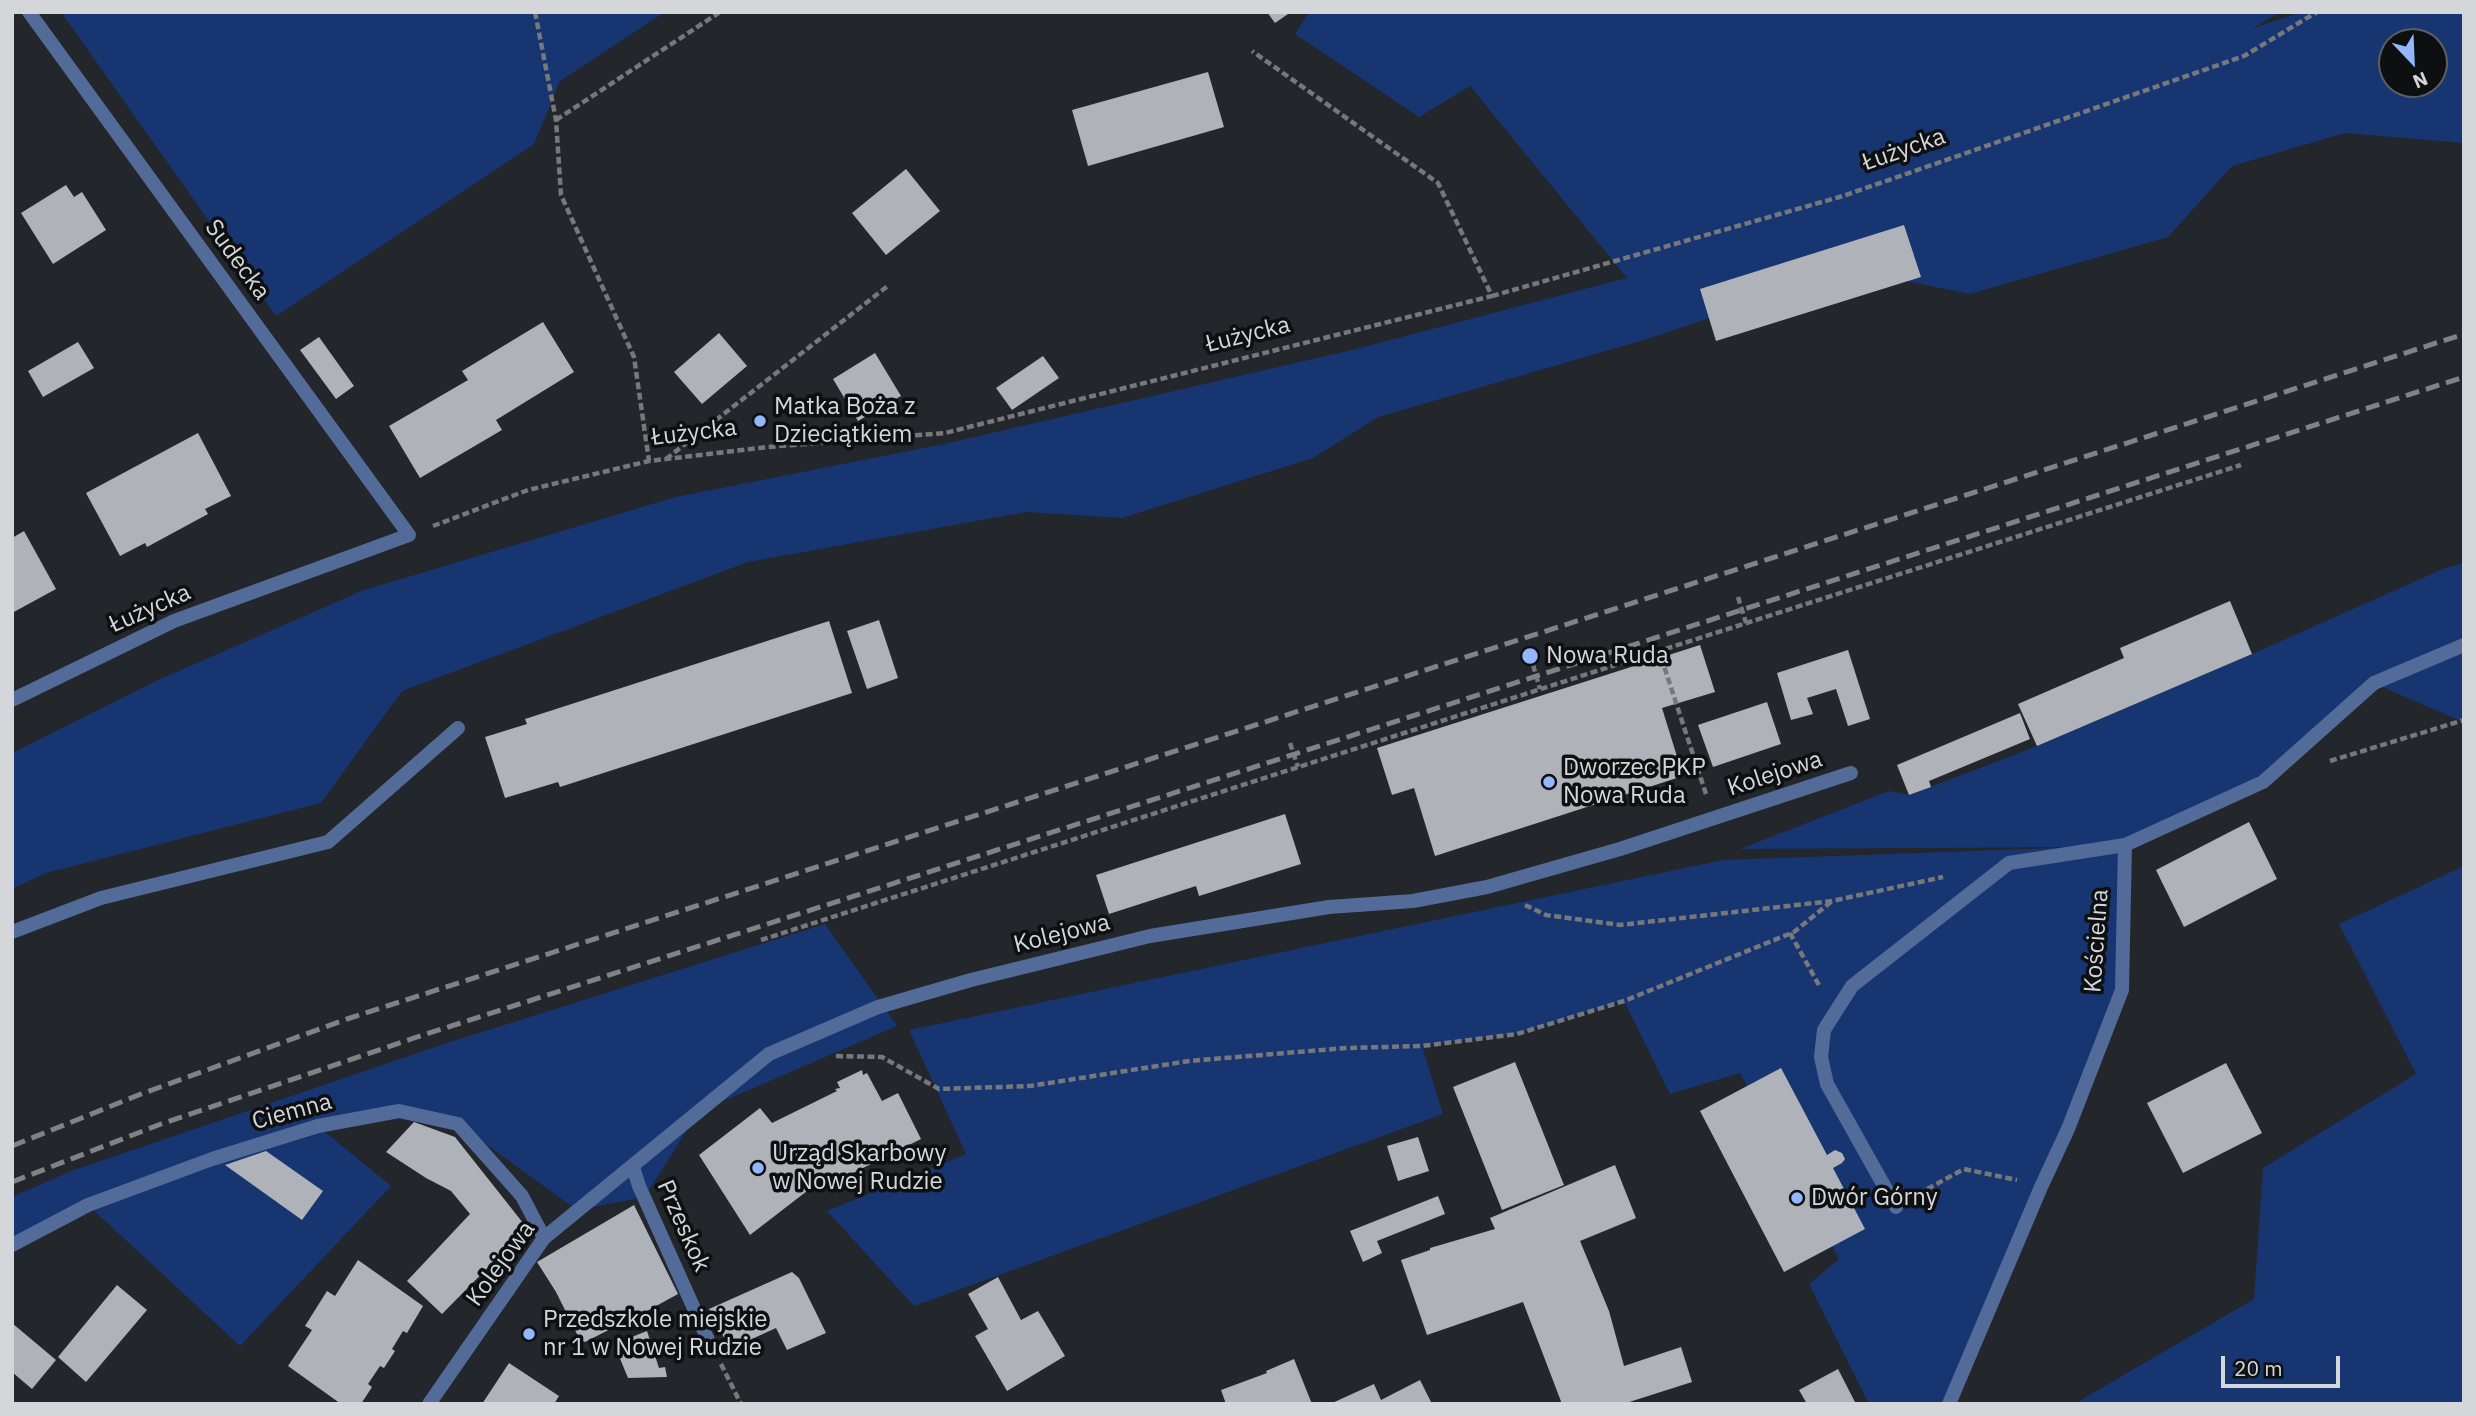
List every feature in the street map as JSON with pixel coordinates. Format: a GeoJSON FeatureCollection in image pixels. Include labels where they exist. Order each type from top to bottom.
{"type":"FeatureCollection","features":[{"type":"Feature","properties":{"kind":"street","name":"Sudecka"},"geometry":{"type":"LineString","coordinates":[[29,12],[409,535]]}},
{"type":"Feature","properties":{"kind":"street","name":"Łużycka"},"geometry":{"type":"LineString","coordinates":[[12,700],[174,621],[409,535]]}},
{"type":"Feature","properties":{"kind":"street"},"geometry":{"type":"LineString","coordinates":[[1896,1207],[1827,1084],[1821,1057],[1824,1030],[1852,986],[2009,863],[2125,845],[2263,782],[2374,683],[2464,645]]}},
{"type":"Feature","properties":{"kind":"street"},"geometry":{"type":"LineString","coordinates":[[12,932],[101,898],[328,842],[458,728]]}},
{"type":"Feature","properties":{"kind":"street","name":"Kolejowa"},"geometry":{"type":"LineString","coordinates":[[429,1404],[544,1238],[769,1054],[878,1007],[971,980],[1150,936],[1329,907],[1413,901],[1487,887],[1620,849],[1851,773]]}},
{"type":"Feature","properties":{"kind":"street","name":"Kościelna"},"geometry":{"type":"LineString","coordinates":[[1949,1404],[2068,1129],[2122,990],[2125,845]]}},
{"type":"Feature","properties":{"kind":"street","name":"Ciemna"},"geometry":{"type":"LineString","coordinates":[[12,1245],[88,1205],[212,1159],[318,1126],[399,1111],[458,1125],[522,1196],[544,1238]]}},
{"type":"Feature","properties":{"kind":"street","name":"Przeskok"},"geometry":{"type":"LineString","coordinates":[[633,1167],[709,1342]]}},
{"type":"Feature","properties":{"kind":"path"},"geometry":{"type":"LineString","coordinates":[[536,12],[556,120],[561,195],[634,357],[649,461]]}},
{"type":"Feature","properties":{"kind":"path"},"geometry":{"type":"LineString","coordinates":[[556,120],[720,12]]}},
{"type":"Feature","properties":{"kind":"path","name":"Łużycka"},"geometry":{"type":"LineString","coordinates":[[409,535],[528,490],[649,461],[768,447],[945,433],[1492,296],[1843,196],[2244,57],[2317,12]]}},
{"type":"Feature","properties":{"kind":"path"},"geometry":{"type":"LineString","coordinates":[[1252,51],[1438,183],[1492,296]]}},
{"type":"Feature","properties":{"kind":"path"},"geometry":{"type":"LineString","coordinates":[[666,459],[889,285]]}},
{"type":"Feature","properties":{"kind":"path"},"geometry":{"type":"LineString","coordinates":[[761,940],[2241,465]]}},
{"type":"Feature","properties":{"kind":"path"},"geometry":{"type":"LineString","coordinates":[[1738,597],[1746,624]]}},
{"type":"Feature","properties":{"kind":"path"},"geometry":{"type":"LineString","coordinates":[[1659,651],[1713,818]]}},
{"type":"Feature","properties":{"kind":"path"},"geometry":{"type":"LineString","coordinates":[[1533,665],[1540,689]]}},
{"type":"Feature","properties":{"kind":"path"},"geometry":{"type":"LineString","coordinates":[[2329,762],[2464,720]]}},
{"type":"Feature","properties":{"kind":"path"},"geometry":{"type":"LineString","coordinates":[[1290,743],[1298,767]]}},
{"type":"Feature","properties":{"kind":"path"},"geometry":{"type":"LineString","coordinates":[[1487,887],[1546,915],[1620,925],[1832,901],[1955,875]]}},
{"type":"Feature","properties":{"kind":"path"},"geometry":{"type":"LineString","coordinates":[[832,1056],[882,1057],[939,1089],[1030,1086],[1189,1060],[1346,1048],[1422,1046],[1517,1034],[1624,1001],[1790,933],[1832,901]]}},
{"type":"Feature","properties":{"kind":"path"},"geometry":{"type":"LineString","coordinates":[[1790,933],[1835,1014]]}},
{"type":"Feature","properties":{"kind":"path"},"geometry":{"type":"LineString","coordinates":[[1896,1207],[1964,1169],[2029,1183]]}},
{"type":"Feature","properties":{"kind":"path"},"geometry":{"type":"LineString","coordinates":[[718,1357],[741,1404]]}},
{"type":"Feature","properties":{"kind":"shaded area"},"geometry":{"type":"Polygon","coordinates":[[[61,12],[665,12],[560,81],[534,144],[276,316],[61,12]]]}},
{"type":"Feature","properties":{"kind":"shaded area"},"geometry":{"type":"Polygon","coordinates":[[[1309,12],[2281,12],[2251,29],[2301,12],[2464,12],[2464,143],[2345,133],[2232,166],[2168,237],[1970,294],[1852,270],[1644,340],[1378,417],[1313,458],[1122,518],[1026,512],[748,562],[402,691],[321,803],[46,873],[12,889],[12,753],[156,681],[364,590],[676,497],[944,444],[1352,350],[1627,278],[1470,86],[1419,117],[1295,34],[1309,12]]]}},
{"type":"Feature","properties":{"kind":"shaded area"},"geometry":{"type":"Polygon","coordinates":[[[2464,563],[2464,733],[2461,721],[2373,683],[2263,782],[2125,845],[2122,990],[1949,1404],[1869,1404],[1809,1284],[1839,1259],[1740,1073],[1670,1094],[1624,1001],[1517,1034],[1422,1046],[1443,1114],[914,1306],[827,1211],[966,1154],[909,1030],[1723,860],[2083,847],[1740,849],[1889,791],[1910,795],[2037,746],[2445,568],[2464,563]]]}},
{"type":"Feature","properties":{"kind":"shaded area"},"geometry":{"type":"Polygon","coordinates":[[[2464,866],[2464,1404],[2074,1404],[2254,1299],[2263,1168],[2416,1074],[2339,924],[2464,866]]]}},
{"type":"Feature","properties":{"kind":"shaded area"},"geometry":{"type":"Polygon","coordinates":[[[825,924],[897,1026],[698,1112],[645,1197],[577,1210],[458,1124],[399,1111],[319,1127],[391,1186],[240,1346],[88,1205],[12,1245],[12,1197],[71,1171],[447,1043],[825,924]]]}},
{"type":"Feature","properties":{"kind":"building"},"geometry":{"type":"Polygon","coordinates":[[[1267,12],[1291,12],[1275,23],[1267,12]]]}},
{"type":"Feature","properties":{"kind":"building"},"geometry":{"type":"Polygon","coordinates":[[[1208,72],[1224,127],[1088,166],[1072,110],[1208,72]]]}},
{"type":"Feature","properties":{"kind":"building"},"geometry":{"type":"Polygon","coordinates":[[[906,169],[940,211],[886,255],[852,213],[906,169]]]}},
{"type":"Feature","properties":{"kind":"building"},"geometry":{"type":"Polygon","coordinates":[[[66,185],[74,197],[82,192],[106,230],[53,264],[21,213],[66,185]]]}},
{"type":"Feature","properties":{"kind":"building"},"geometry":{"type":"Polygon","coordinates":[[[1904,225],[1921,277],[1716,341],[1700,289],[1904,225]]]}},
{"type":"Feature","properties":{"kind":"building"},"geometry":{"type":"Polygon","coordinates":[[[543,322],[574,372],[496,420],[502,430],[420,478],[389,426],[468,380],[462,371],[543,322]]]}},
{"type":"Feature","properties":{"kind":"building"},"geometry":{"type":"Polygon","coordinates":[[[719,333],[747,366],[702,404],[674,372],[719,333]]]}},
{"type":"Feature","properties":{"kind":"building"},"geometry":{"type":"Polygon","coordinates":[[[319,337],[354,386],[336,399],[300,350],[319,337]]]}},
{"type":"Feature","properties":{"kind":"building"},"geometry":{"type":"Polygon","coordinates":[[[78,342],[94,368],[43,397],[28,371],[78,342]]]}},
{"type":"Feature","properties":{"kind":"building"},"geometry":{"type":"Polygon","coordinates":[[[875,353],[901,396],[858,421],[833,379],[875,353]]]}},
{"type":"Feature","properties":{"kind":"building"},"geometry":{"type":"Polygon","coordinates":[[[1043,356],[1059,378],[1012,410],[996,388],[1043,356]]]}},
{"type":"Feature","properties":{"kind":"building"},"geometry":{"type":"Polygon","coordinates":[[[198,433],[231,496],[205,509],[208,514],[147,547],[145,543],[120,556],[86,493],[198,433]]]}},
{"type":"Feature","properties":{"kind":"building"},"geometry":{"type":"Polygon","coordinates":[[[24,531],[56,589],[12,613],[12,538],[24,531]]]}},
{"type":"Feature","properties":{"kind":"building"},"geometry":{"type":"Polygon","coordinates":[[[2230,601],[2252,654],[2037,746],[2018,704],[2124,658],[2120,648],[2230,601]]]}},
{"type":"Feature","properties":{"kind":"building"},"geometry":{"type":"Polygon","coordinates":[[[879,620],[898,678],[867,689],[847,631],[879,620]]]}},
{"type":"Feature","properties":{"kind":"building"},"geometry":{"type":"Polygon","coordinates":[[[829,621],[852,693],[560,787],[558,782],[505,798],[485,737],[527,724],[525,719],[829,621]]]}},
{"type":"Feature","properties":{"kind":"building"},"geometry":{"type":"Polygon","coordinates":[[[1700,645],[1715,692],[1662,708],[1683,776],[1435,856],[1414,788],[1392,795],[1377,748],[1700,645]]]}},
{"type":"Feature","properties":{"kind":"building"},"geometry":{"type":"Polygon","coordinates":[[[1848,650],[1870,719],[1848,726],[1836,689],[1807,698],[1813,714],[1791,720],[1777,673],[1848,650]]]}},
{"type":"Feature","properties":{"kind":"building"},"geometry":{"type":"Polygon","coordinates":[[[1767,702],[1781,744],[1713,767],[1698,725],[1767,702]]]}},
{"type":"Feature","properties":{"kind":"building"},"geometry":{"type":"Polygon","coordinates":[[[2020,713],[2030,739],[1929,781],[1931,787],[1909,795],[1897,765],[2020,713]]]}},
{"type":"Feature","properties":{"kind":"building"},"geometry":{"type":"Polygon","coordinates":[[[1285,814],[1301,864],[1199,896],[1196,886],[1109,914],[1096,875],[1285,814]]]}},
{"type":"Feature","properties":{"kind":"building"},"geometry":{"type":"Polygon","coordinates":[[[2249,822],[2277,879],[2184,927],[2156,870],[2249,822]]]}},
{"type":"Feature","properties":{"kind":"building"},"geometry":{"type":"Polygon","coordinates":[[[1515,1062],[1564,1185],[1502,1210],[1453,1087],[1515,1062]]]}},
{"type":"Feature","properties":{"kind":"building"},"geometry":{"type":"Polygon","coordinates":[[[2226,1063],[2262,1133],[2183,1173],[2147,1103],[2226,1063]]]}},
{"type":"Feature","properties":{"kind":"building","name":"Dwór Górny"},"geometry":{"type":"Polygon","coordinates":[[[1781,1068],[1827,1155],[1835,1150],[1842,1153],[1845,1159],[1833,1168],[1865,1229],[1784,1272],[1700,1111],[1781,1068]]]}},
{"type":"Feature","properties":{"kind":"building"},"geometry":{"type":"Polygon","coordinates":[[[862,1070],[863,1075],[867,1073],[882,1101],[898,1093],[921,1139],[825,1187],[820,1181],[750,1235],[699,1155],[760,1108],[772,1123],[837,1091],[835,1089],[840,1088],[837,1082],[862,1070]]]}},
{"type":"Feature","properties":{"kind":"building"},"geometry":{"type":"Polygon","coordinates":[[[414,1122],[455,1137],[527,1228],[442,1314],[407,1281],[470,1214],[451,1191],[386,1152],[414,1122]]]}},
{"type":"Feature","properties":{"kind":"building"},"geometry":{"type":"Polygon","coordinates":[[[1418,1137],[1429,1171],[1398,1181],[1387,1146],[1418,1137]]]}},
{"type":"Feature","properties":{"kind":"building"},"geometry":{"type":"Polygon","coordinates":[[[266,1151],[323,1191],[302,1220],[225,1165],[266,1151]]]}},
{"type":"Feature","properties":{"kind":"building"},"geometry":{"type":"Polygon","coordinates":[[[1615,1165],[1636,1218],[1580,1241],[1609,1311],[1624,1366],[1681,1347],[1692,1382],[1623,1404],[1562,1404],[1523,1302],[1427,1335],[1401,1260],[1430,1248],[1495,1229],[1490,1218],[1615,1165]]]}},
{"type":"Feature","properties":{"kind":"building"},"geometry":{"type":"Polygon","coordinates":[[[1438,1196],[1445,1214],[1377,1241],[1382,1253],[1363,1262],[1350,1231],[1438,1196]]]}},
{"type":"Feature","properties":{"kind":"building"},"geometry":{"type":"Polygon","coordinates":[[[634,1205],[678,1294],[647,1311],[651,1316],[642,1321],[638,1315],[585,1342],[580,1340],[556,1292],[537,1262],[634,1205]]]}},
{"type":"Feature","properties":{"kind":"building"},"geometry":{"type":"Polygon","coordinates":[[[358,1260],[423,1306],[407,1333],[403,1331],[384,1368],[380,1366],[368,1384],[372,1387],[361,1404],[341,1404],[288,1366],[312,1330],[305,1326],[327,1291],[335,1296],[358,1260]]]}},
{"type":"Feature","properties":{"kind":"building"},"geometry":{"type":"Polygon","coordinates":[[[792,1272],[799,1278],[826,1333],[787,1350],[776,1328],[730,1349],[709,1309],[792,1272]]]}},
{"type":"Feature","properties":{"kind":"building"},"geometry":{"type":"Polygon","coordinates":[[[998,1277],[1021,1320],[1038,1311],[1065,1356],[1007,1391],[975,1336],[988,1329],[968,1294],[998,1277]]]}},
{"type":"Feature","properties":{"kind":"building"},"geometry":{"type":"Polygon","coordinates":[[[117,1285],[147,1310],[86,1382],[58,1357],[117,1285]]]}},
{"type":"Feature","properties":{"kind":"building"},"geometry":{"type":"Polygon","coordinates":[[[12,1323],[56,1360],[32,1389],[12,1372],[12,1323]]]}},
{"type":"Feature","properties":{"kind":"building"},"geometry":{"type":"Polygon","coordinates":[[[647,1331],[659,1368],[665,1367],[667,1377],[628,1378],[614,1344],[647,1331]]]}},
{"type":"Feature","properties":{"kind":"building"},"geometry":{"type":"Polygon","coordinates":[[[1294,1359],[1312,1404],[1226,1404],[1221,1390],[1267,1373],[1266,1371],[1294,1359]]]}},
{"type":"Feature","properties":{"kind":"building"},"geometry":{"type":"Polygon","coordinates":[[[509,1363],[559,1396],[554,1404],[482,1404],[509,1363]]]}},
{"type":"Feature","properties":{"kind":"building"},"geometry":{"type":"Polygon","coordinates":[[[1838,1369],[1856,1404],[1807,1404],[1799,1390],[1838,1369]]]}},
{"type":"Feature","properties":{"kind":"building"},"geometry":{"type":"Polygon","coordinates":[[[1420,1380],[1432,1404],[1330,1404],[1374,1384],[1381,1400],[1420,1380]]]}},
{"type":"Feature","properties":{"kind":"railway"},"geometry":{"type":"LineString","coordinates":[[12,1146],[141,1094],[347,1019],[2464,334]]}},
{"type":"Feature","properties":{"kind":"railway"},"geometry":{"type":"LineString","coordinates":[[12,1182],[161,1124],[414,1038],[2464,377]]}},
{"type":"Feature","properties":{"kind":"place","name":"Matka Boża z Dzieciątkiem"},"geometry":{"type":"Point","coordinates":[760,421]}},
{"type":"Feature","properties":{"kind":"place","name":"Nowa Ruda"},"geometry":{"type":"Point","coordinates":[1530,656]}},
{"type":"Feature","properties":{"kind":"place","name":"Dworzec PKP Nowa Ruda"},"geometry":{"type":"Point","coordinates":[1549,782]}},
{"type":"Feature","properties":{"kind":"place","name":"Urząd Skarbowy w Nowej Rudzie"},"geometry":{"type":"Point","coordinates":[758,1168]}},
{"type":"Feature","properties":{"kind":"place","name":"Dwór Górny"},"geometry":{"type":"Point","coordinates":[1797,1198]}},
{"type":"Feature","properties":{"kind":"place","name":"Przedszkole miejskie nr 1 w Nowej Rudzie"},"geometry":{"type":"Point","coordinates":[529,1334]}}]}
